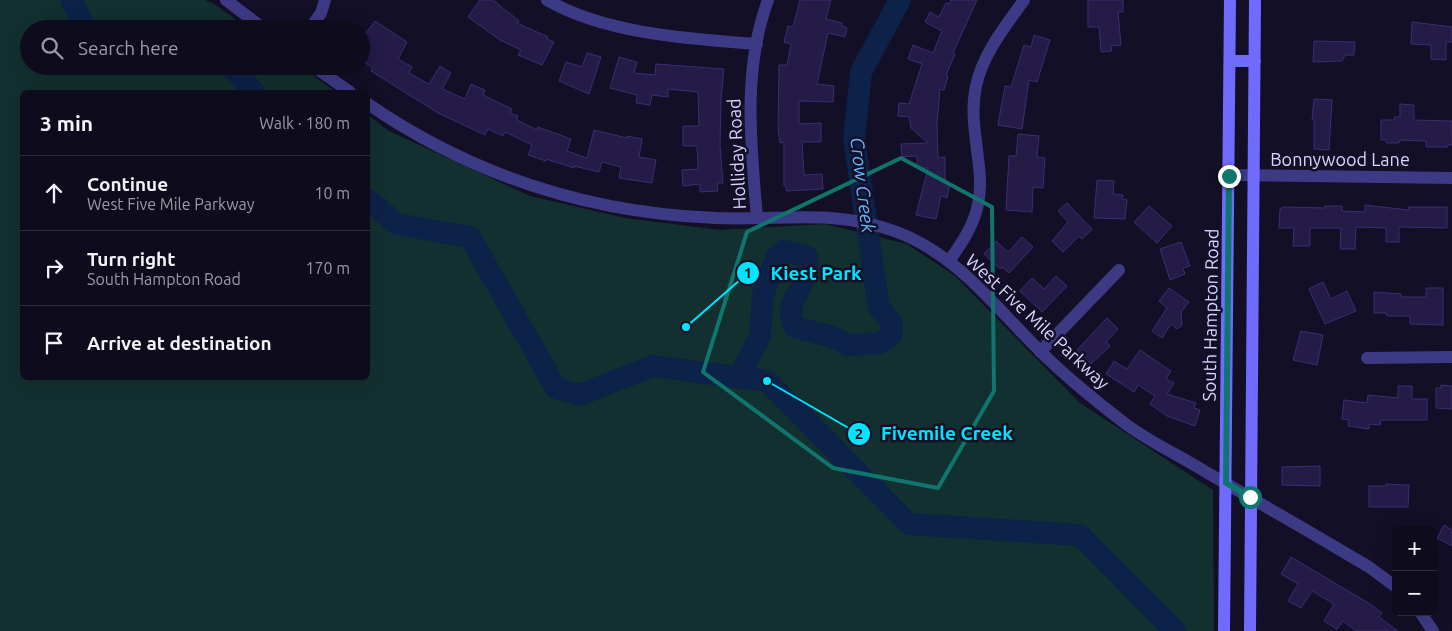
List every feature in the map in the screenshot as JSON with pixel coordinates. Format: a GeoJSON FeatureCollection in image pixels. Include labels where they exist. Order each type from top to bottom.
{"type":"FeatureCollection","features":[{"type":"Feature","properties":{"kind":"main road","name":"South Hampton Road"},"geometry":{"type":"LineString","coordinates":[[1224,628],[1230,0]]}},
{"type":"Feature","properties":{"kind":"main road"},"geometry":{"type":"LineString","coordinates":[[1250,631],[1255,0]]}},
{"type":"Feature","properties":{"kind":"main road"},"geometry":{"type":"LineString","coordinates":[[1230,61],[1255,62]]}},
{"type":"Feature","properties":{"kind":"street"},"geometry":{"type":"LineString","coordinates":[[226,0],[252,20]]}},
{"type":"Feature","properties":{"kind":"street"},"geometry":{"type":"LineString","coordinates":[[316,20],[325,0]]}},
{"type":"Feature","properties":{"kind":"street"},"geometry":{"type":"LineString","coordinates":[[547,0],[562,9],[598,21],[675,38],[757,44]]}},
{"type":"Feature","properties":{"kind":"street","name":"Holliday Road"},"geometry":{"type":"LineString","coordinates":[[757,218],[749,124],[750,84],[757,44],[768,0]]}},
{"type":"Feature","properties":{"kind":"street"},"geometry":{"type":"LineString","coordinates":[[949,261],[972,225],[979,202],[979,180],[972,110],[976,85],[990,50],[1024,0]]}},
{"type":"Feature","properties":{"kind":"street"},"geometry":{"type":"LineString","coordinates":[[326,75],[347,90]]}},
{"type":"Feature","properties":{"kind":"street","name":"West Five Mile Parkway"},"geometry":{"type":"LineString","coordinates":[[370,105],[409,132],[457,157],[503,176],[555,193],[606,206],[671,216],[757,218],[834,216],[879,226],[927,246],[967,275],[1040,352],[1079,387],[1130,427],[1369,567],[1392,584]]}},
{"type":"Feature","properties":{"kind":"street","name":"Bonnywood Lane"},"geometry":{"type":"LineString","coordinates":[[1229,176],[1452,178]]}},
{"type":"Feature","properties":{"kind":"street"},"geometry":{"type":"LineString","coordinates":[[1040,352],[1119,270]]}},
{"type":"Feature","properties":{"kind":"street"},"geometry":{"type":"LineString","coordinates":[[1367,358],[1452,357]]}},
{"type":"Feature","properties":{"kind":"street"},"geometry":{"type":"LineString","coordinates":[[1423,616],[1433,631]]}},
{"type":"Feature","properties":{"kind":"highlighted area"},"geometry":{"type":"Polygon","coordinates":[[[901,158],[992,207],[994,391],[938,488],[833,468],[703,372],[747,232],[901,158]]]}},
{"type":"Feature","properties":{"kind":"green space"},"geometry":{"type":"Polygon","coordinates":[[[0,0],[205,0],[236,20],[20,20],[20,75],[312,75],[333,90],[20,90],[20,380],[370,380],[370,117],[389,131],[530,196],[625,218],[720,230],[825,224],[907,244],[955,276],[1080,403],[1213,490],[1214,631],[0,631],[0,0]]]}},
{"type":"Feature","properties":{"kind":"building"},"geometry":{"type":"Polygon","coordinates":[[[480,0],[493,0],[519,21],[517,23],[548,37],[547,39],[554,42],[542,65],[518,55],[521,50],[500,40],[468,17],[480,0]]]}},
{"type":"Feature","properties":{"kind":"building"},"geometry":{"type":"Polygon","coordinates":[[[800,0],[831,0],[826,19],[842,23],[842,26],[847,28],[845,37],[828,33],[817,84],[834,86],[833,102],[799,101],[799,124],[821,123],[821,142],[802,142],[804,175],[822,174],[823,189],[786,191],[786,186],[784,186],[784,142],[780,143],[778,128],[779,65],[787,65],[791,44],[784,42],[788,26],[793,27],[800,0]]]}},
{"type":"Feature","properties":{"kind":"building"},"geometry":{"type":"Polygon","coordinates":[[[951,0],[977,0],[953,53],[955,54],[946,75],[948,76],[944,90],[940,89],[937,124],[938,158],[945,157],[945,183],[950,184],[947,198],[941,196],[936,219],[916,215],[928,168],[917,168],[917,156],[902,157],[901,144],[928,143],[911,128],[909,117],[898,116],[899,103],[909,104],[922,64],[908,59],[913,45],[933,53],[942,31],[925,22],[930,12],[939,17],[946,3],[949,4],[951,0]]]}},
{"type":"Feature","properties":{"kind":"building"},"geometry":{"type":"Polygon","coordinates":[[[1088,0],[1123,0],[1123,12],[1118,12],[1121,45],[1111,46],[1112,51],[1101,52],[1099,27],[1088,27],[1088,0]]]}},
{"type":"Feature","properties":{"kind":"building"},"geometry":{"type":"Polygon","coordinates":[[[375,21],[407,42],[398,59],[412,67],[409,73],[429,84],[440,66],[451,73],[442,89],[465,99],[471,84],[485,90],[483,95],[512,109],[510,113],[518,116],[517,120],[537,130],[538,127],[571,139],[567,151],[587,158],[594,130],[627,138],[627,136],[642,139],[639,157],[656,160],[652,183],[619,178],[621,167],[602,162],[599,172],[574,166],[574,168],[546,159],[546,161],[528,155],[532,145],[505,132],[503,136],[488,129],[485,135],[438,113],[371,71],[373,68],[370,66],[370,28],[375,21]]]}},
{"type":"Feature","properties":{"kind":"building"},"geometry":{"type":"Polygon","coordinates":[[[1412,22],[1452,27],[1452,42],[1446,42],[1446,60],[1431,59],[1431,45],[1411,44],[1412,22]]]}},
{"type":"Feature","properties":{"kind":"building"},"geometry":{"type":"Polygon","coordinates":[[[1034,35],[1050,40],[1037,82],[1029,80],[1022,129],[998,125],[1005,86],[1011,87],[1024,45],[1031,47],[1034,35]]]}},
{"type":"Feature","properties":{"kind":"building"},"geometry":{"type":"Polygon","coordinates":[[[1314,41],[1355,42],[1354,55],[1345,55],[1342,61],[1313,62],[1314,41]]]}},
{"type":"Feature","properties":{"kind":"building"},"geometry":{"type":"Polygon","coordinates":[[[587,53],[601,57],[589,94],[559,81],[566,62],[582,67],[587,53]]]}},
{"type":"Feature","properties":{"kind":"building"},"geometry":{"type":"Polygon","coordinates":[[[619,57],[637,62],[634,73],[655,75],[656,64],[724,69],[720,145],[723,183],[717,183],[718,191],[700,192],[700,184],[683,186],[682,170],[698,169],[697,146],[683,146],[683,126],[699,126],[698,92],[668,89],[668,97],[652,95],[650,105],[636,103],[637,95],[610,88],[619,57]]]}},
{"type":"Feature","properties":{"kind":"building"},"geometry":{"type":"Polygon","coordinates":[[[1314,99],[1332,100],[1329,150],[1314,149],[1314,119],[1312,119],[1314,99]]]}},
{"type":"Feature","properties":{"kind":"building"},"geometry":{"type":"Polygon","coordinates":[[[1400,104],[1414,105],[1414,120],[1452,121],[1452,145],[1448,144],[1448,147],[1426,147],[1426,141],[1400,140],[1399,143],[1386,143],[1386,140],[1381,140],[1381,120],[1394,120],[1395,117],[1400,117],[1400,104]]]}},
{"type":"Feature","properties":{"kind":"building"},"geometry":{"type":"Polygon","coordinates":[[[1018,134],[1039,136],[1037,157],[1045,158],[1043,188],[1033,187],[1032,212],[1006,210],[1009,156],[1016,156],[1018,134]]]}},
{"type":"Feature","properties":{"kind":"building"},"geometry":{"type":"Polygon","coordinates":[[[1097,180],[1114,181],[1113,194],[1123,195],[1122,199],[1127,200],[1125,219],[1094,218],[1097,180]]]}},
{"type":"Feature","properties":{"kind":"building"},"geometry":{"type":"Polygon","coordinates":[[[1067,203],[1092,229],[1082,239],[1079,236],[1063,252],[1052,241],[1068,222],[1058,211],[1067,203]]]}},
{"type":"Feature","properties":{"kind":"building"},"geometry":{"type":"Polygon","coordinates":[[[1365,205],[1408,210],[1409,207],[1447,207],[1447,228],[1399,227],[1399,242],[1386,242],[1386,228],[1356,227],[1355,249],[1340,249],[1341,228],[1310,228],[1310,246],[1293,246],[1294,228],[1279,228],[1280,209],[1283,207],[1325,208],[1325,206],[1342,206],[1342,211],[1365,212],[1365,205]]]}},
{"type":"Feature","properties":{"kind":"building"},"geometry":{"type":"Polygon","coordinates":[[[1149,206],[1172,226],[1157,243],[1134,222],[1149,206]]]}},
{"type":"Feature","properties":{"kind":"building"},"geometry":{"type":"Polygon","coordinates":[[[1022,237],[1033,247],[1009,273],[1002,267],[1000,269],[984,254],[996,241],[1008,252],[1022,237]]]}},
{"type":"Feature","properties":{"kind":"building"},"geometry":{"type":"Polygon","coordinates":[[[1181,242],[1190,266],[1183,268],[1185,274],[1170,280],[1160,249],[1181,242]]]}},
{"type":"Feature","properties":{"kind":"building"},"geometry":{"type":"Polygon","coordinates":[[[1056,276],[1067,286],[1042,312],[1020,291],[1032,278],[1044,289],[1056,276]]]}},
{"type":"Feature","properties":{"kind":"building"},"geometry":{"type":"Polygon","coordinates":[[[1323,282],[1331,299],[1347,291],[1356,311],[1325,324],[1309,289],[1323,282]]]}},
{"type":"Feature","properties":{"kind":"building"},"geometry":{"type":"Polygon","coordinates":[[[1169,288],[1189,302],[1181,312],[1182,325],[1177,329],[1171,324],[1162,338],[1152,331],[1167,308],[1159,301],[1169,288]]]}},
{"type":"Feature","properties":{"kind":"building"},"geometry":{"type":"Polygon","coordinates":[[[1426,288],[1443,288],[1443,325],[1410,324],[1410,316],[1387,316],[1386,313],[1374,313],[1374,292],[1401,294],[1401,297],[1426,297],[1426,288]]]}},
{"type":"Feature","properties":{"kind":"building"},"geometry":{"type":"Polygon","coordinates":[[[1107,318],[1118,329],[1106,342],[1110,346],[1091,364],[1077,350],[1107,318]]]}},
{"type":"Feature","properties":{"kind":"building"},"geometry":{"type":"Polygon","coordinates":[[[1301,331],[1323,335],[1317,365],[1293,360],[1301,331]]]}},
{"type":"Feature","properties":{"kind":"building"},"geometry":{"type":"Polygon","coordinates":[[[1140,350],[1171,371],[1166,379],[1174,383],[1167,394],[1196,403],[1194,408],[1200,410],[1195,426],[1167,416],[1150,404],[1155,396],[1138,385],[1134,392],[1106,374],[1114,361],[1127,369],[1140,350]]]}},
{"type":"Feature","properties":{"kind":"building"},"geometry":{"type":"Polygon","coordinates":[[[1441,385],[1452,386],[1452,409],[1436,408],[1436,388],[1441,388],[1441,385]]]}},
{"type":"Feature","properties":{"kind":"building"},"geometry":{"type":"Polygon","coordinates":[[[1398,386],[1412,386],[1412,399],[1427,399],[1427,420],[1381,420],[1380,425],[1370,424],[1369,429],[1348,426],[1349,420],[1342,419],[1344,400],[1367,403],[1368,395],[1398,398],[1398,386]]]}},
{"type":"Feature","properties":{"kind":"building"},"geometry":{"type":"Polygon","coordinates":[[[1320,466],[1320,486],[1282,485],[1282,467],[1320,466]]]}},
{"type":"Feature","properties":{"kind":"building"},"geometry":{"type":"Polygon","coordinates":[[[1386,484],[1409,485],[1408,507],[1369,507],[1369,486],[1386,486],[1386,484]]]}},
{"type":"Feature","properties":{"kind":"building"},"geometry":{"type":"Polygon","coordinates":[[[1444,525],[1452,530],[1452,546],[1437,538],[1444,525]]]}},
{"type":"Feature","properties":{"kind":"building"},"geometry":{"type":"Polygon","coordinates":[[[1291,557],[1370,604],[1382,613],[1379,617],[1398,631],[1356,631],[1343,621],[1337,629],[1324,621],[1334,604],[1312,591],[1301,608],[1288,601],[1298,584],[1281,574],[1291,557]]]}},
{"type":"Feature","properties":{"kind":"waterway"},"geometry":{"type":"LineString","coordinates":[[71,0],[81,20]]}},
{"type":"Feature","properties":{"kind":"waterway","name":"Crow Creek"},"geometry":{"type":"LineString","coordinates":[[739,377],[760,336],[763,295],[776,258],[783,251],[807,257],[806,275],[791,309],[791,318],[795,327],[833,337],[848,345],[880,343],[892,334],[892,323],[879,307],[854,139],[861,72],[900,0]]}},
{"type":"Feature","properties":{"kind":"waterway"},"geometry":{"type":"LineString","coordinates":[[238,75],[252,90]]}},
{"type":"Feature","properties":{"kind":"waterway"},"geometry":{"type":"LineString","coordinates":[[370,202],[397,224],[470,237],[556,388],[579,395],[653,366],[767,381],[909,524],[1080,535],[1175,631]]}},
{"type":"Feature","properties":{"kind":"place","name":"Kiest Park"},"geometry":{"type":"Point","coordinates":[686,327]}},
{"type":"Feature","properties":{"kind":"place","name":"Fivemile Creek"},"geometry":{"type":"Point","coordinates":[767,381]}},
{"type":"Feature","properties":{"kind":"route"},"geometry":{"type":"LineString","coordinates":[[1229,176],[1226,483],[1250,497]]}}]}
